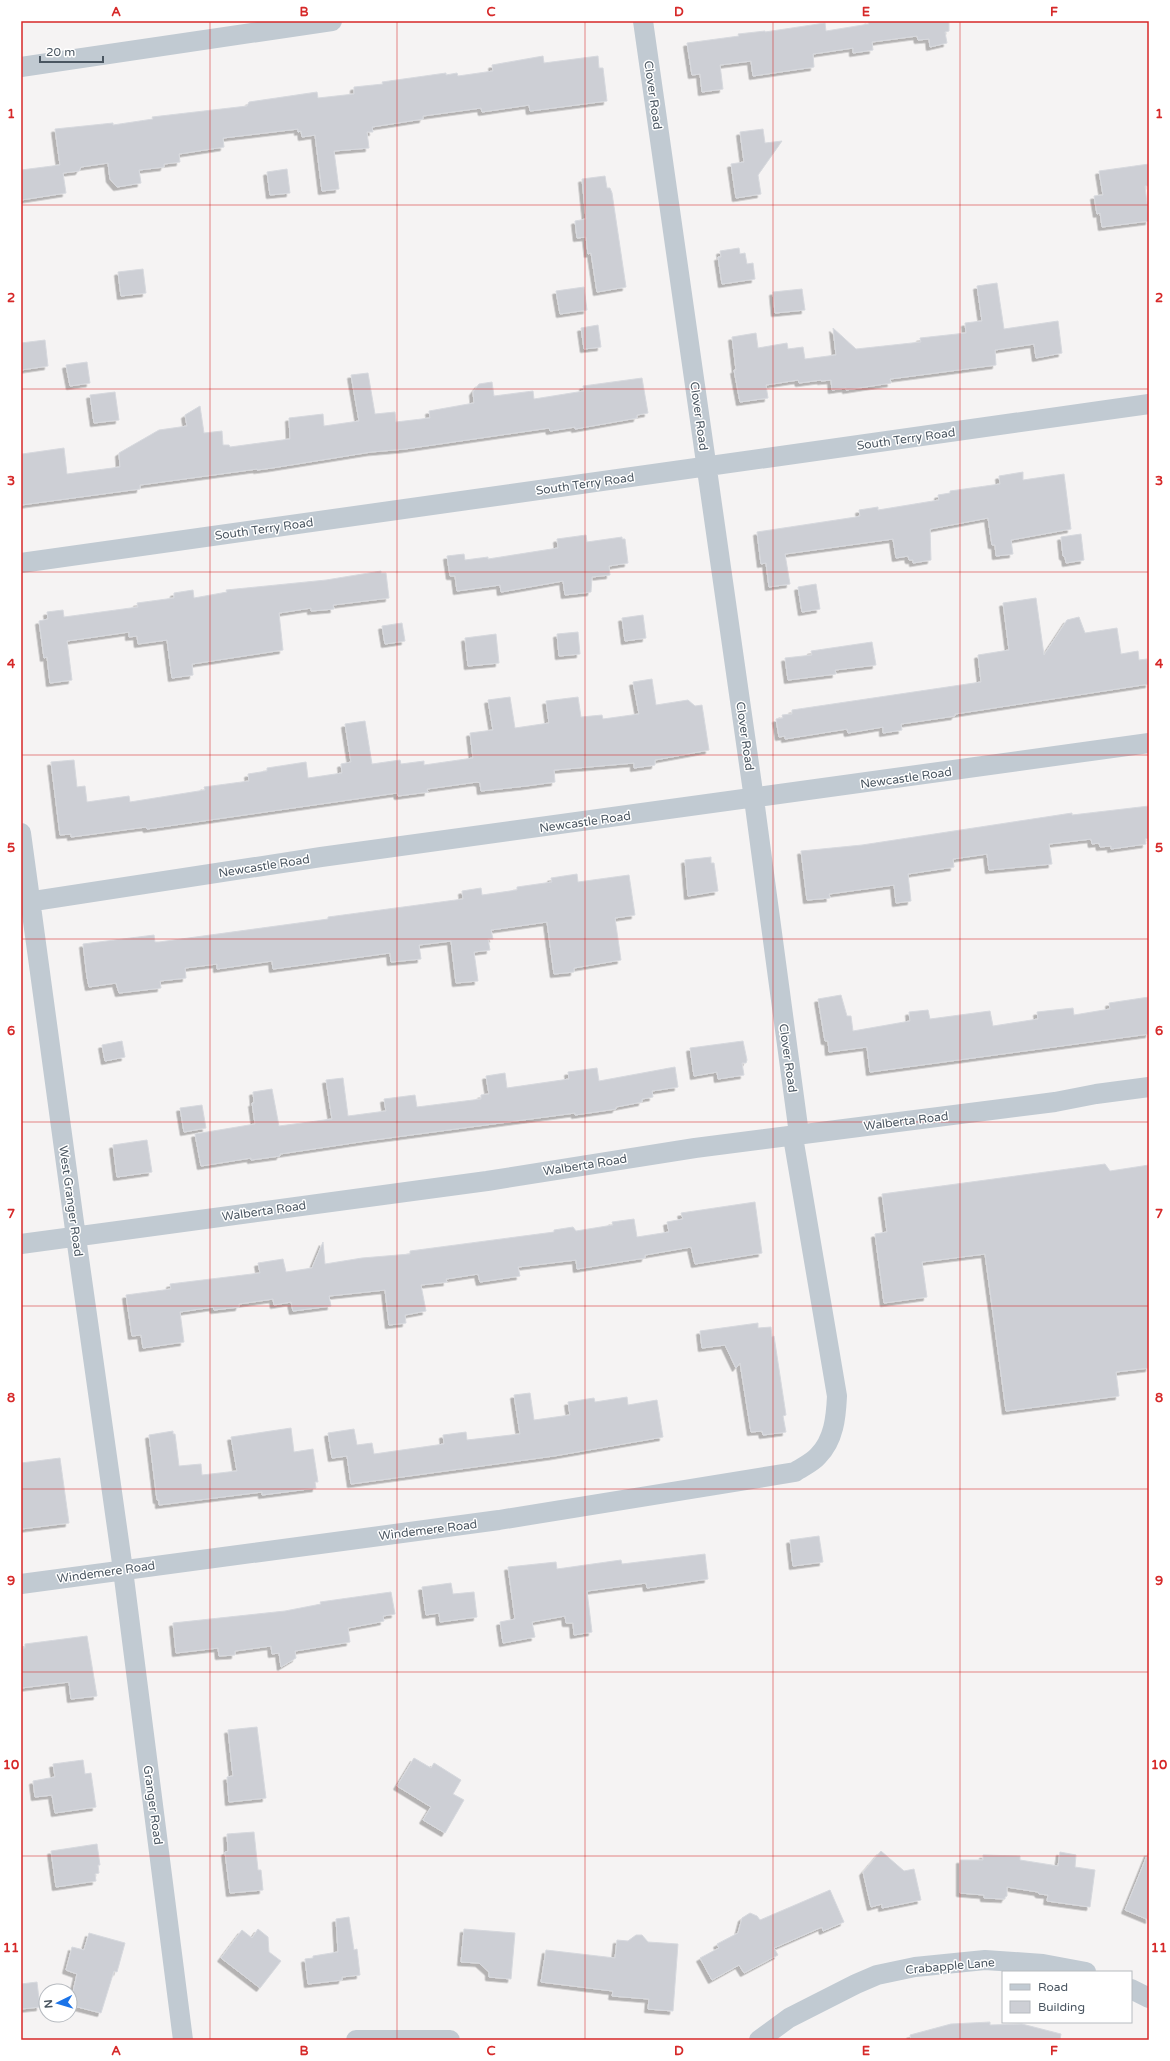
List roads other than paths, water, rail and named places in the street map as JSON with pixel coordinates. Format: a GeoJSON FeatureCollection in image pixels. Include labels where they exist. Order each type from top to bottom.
{"type":"FeatureCollection","features":[{"type":"Feature","properties":{"kind":"street"},"geometry":{"type":"LineString","coordinates":[[21,67],[332,21]]}},
{"type":"Feature","properties":{"kind":"street","name":"Clover Road"},"geometry":{"type":"LineString","coordinates":[[643,21],[754,799],[799,1134],[794,1143],[837,1396],[836,1422],[824,1448]]}},
{"type":"Feature","properties":{"kind":"street","name":"South Terry Road"},"geometry":{"type":"LineString","coordinates":[[21,563],[1149,404]]}},
{"type":"Feature","properties":{"kind":"street","name":"Newcastle Road"},"geometry":{"type":"LineString","coordinates":[[26,902],[321,857],[754,799],[1149,743]]}},
{"type":"Feature","properties":{"kind":"street","name":"West Granger Road"},"geometry":{"type":"LineString","coordinates":[[21,833],[26,902],[76,1237],[123,1570]]}},
{"type":"Feature","properties":{"kind":"street","name":"Walberta Road"},"geometry":{"type":"LineString","coordinates":[[21,1244],[487,1181],[695,1148],[1055,1102],[1096,1094],[1149,1087]]}},
{"type":"Feature","properties":{"kind":"street","name":"Windemere Road"},"geometry":{"type":"LineString","coordinates":[[21,1584],[498,1520],[795,1472],[817,1457],[824,1448]]}},
{"type":"Feature","properties":{"kind":"street","name":"Granger Road"},"geometry":{"type":"LineString","coordinates":[[123,1570],[183,2040]]}},
{"type":"Feature","properties":{"kind":"street","name":"Crabapple Lane"},"geometry":{"type":"LineString","coordinates":[[759,2040],[789,2018],[856,1984],[878,1975],[915,1967],[984,1960],[1043,1964],[1081,1971]]}},
{"type":"Feature","properties":{"kind":"street"},"geometry":{"type":"LineString","coordinates":[[1132,1990],[1149,1998]]}},
{"type":"Feature","properties":{"kind":"street"},"geometry":{"type":"LineString","coordinates":[[356,2040],[450,2040]]}}]}
